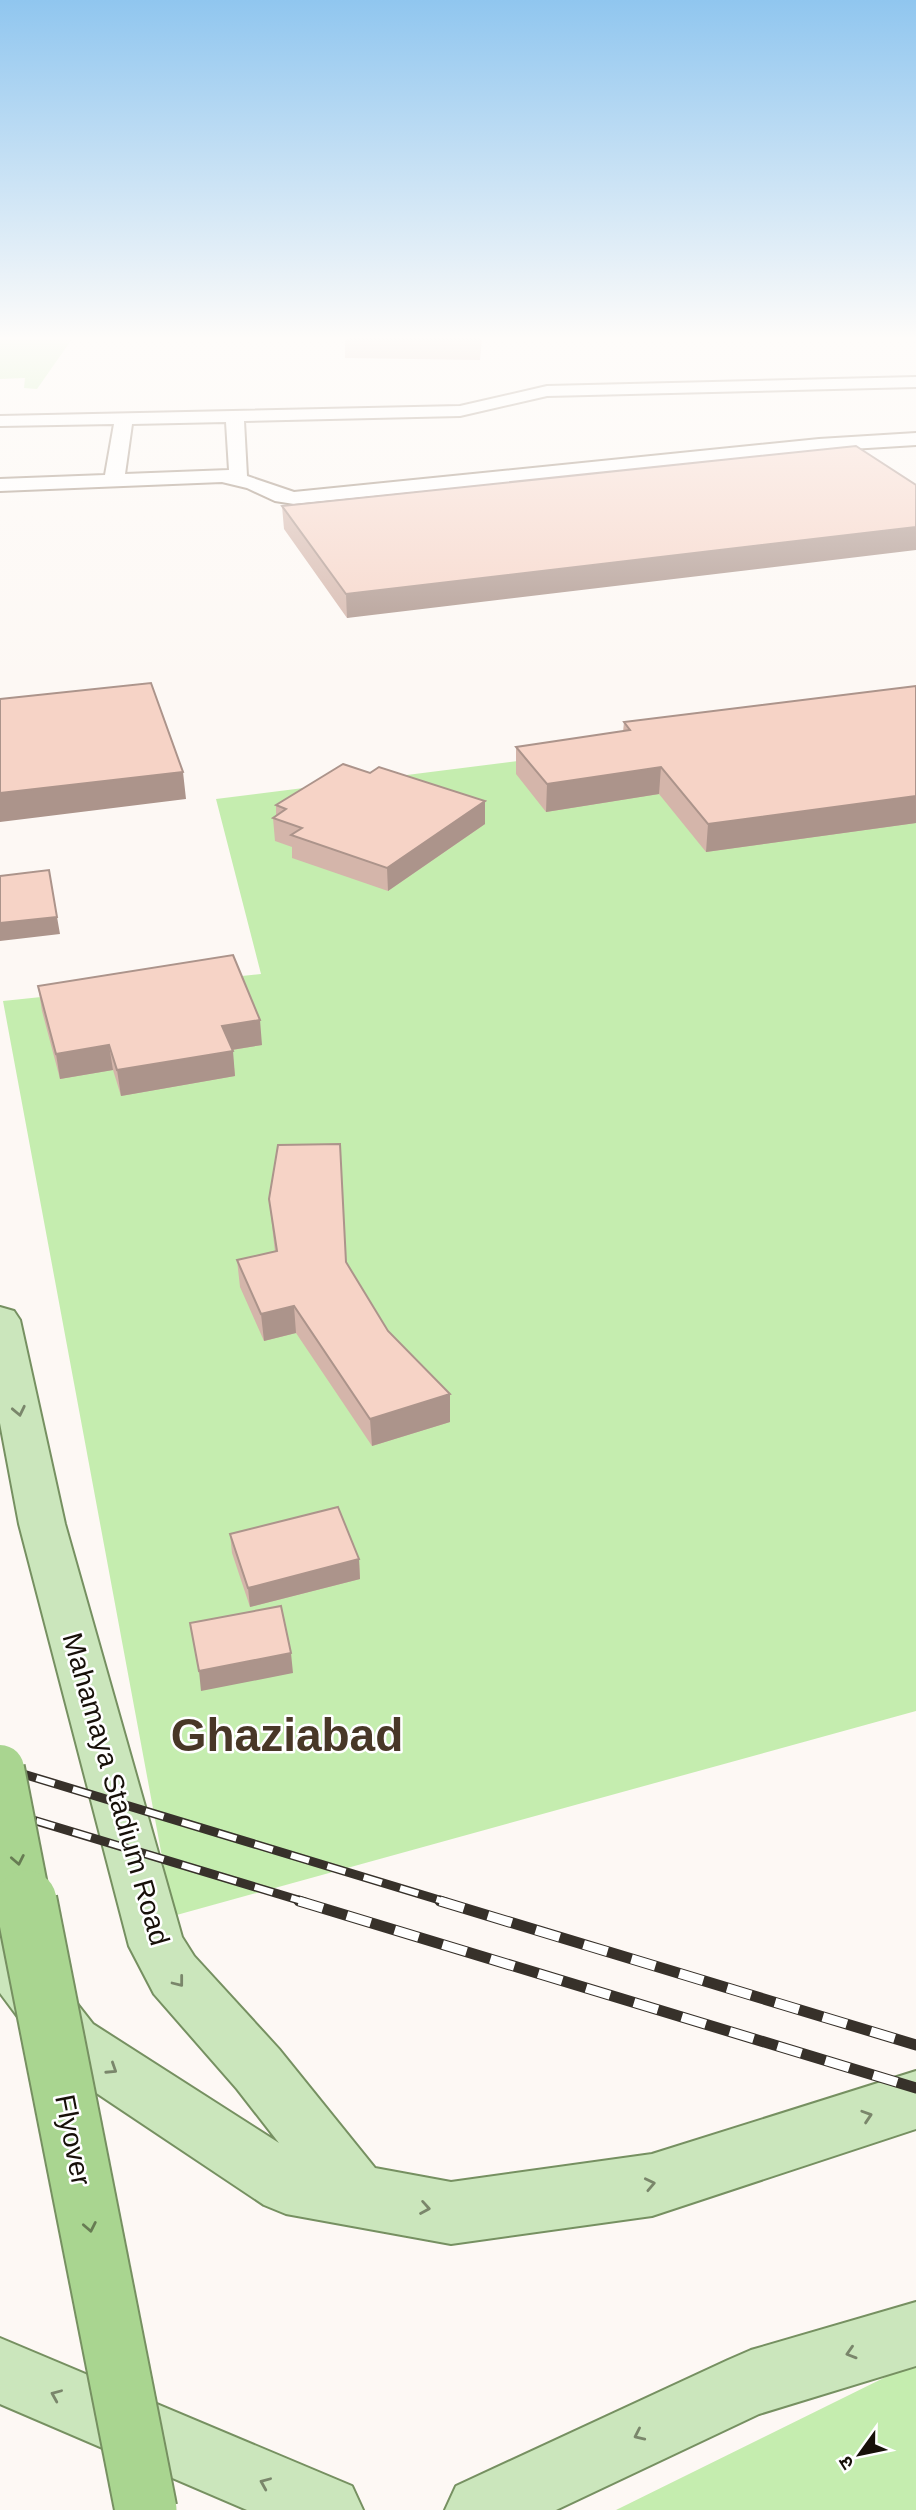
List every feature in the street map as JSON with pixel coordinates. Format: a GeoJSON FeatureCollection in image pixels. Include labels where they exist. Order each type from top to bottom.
{"type":"FeatureCollection","features":[{"type":"Feature","properties":{"kind":"highway","name":"Flyover"},"geometry":{"type":"LineString","coordinates":[[0,1769],[146,2510]]}},
{"type":"Feature","properties":{"kind":"main road","name":"Mahamaya Stadium Road"},"geometry":{"type":"LineString","coordinates":[[0,1320],[41,1524],[157,1946],[174,1975],[258,2069],[358,2196]]}},
{"type":"Feature","properties":{"kind":"main road"},"geometry":{"type":"LineString","coordinates":[[0,1949],[73,2044],[286,2183],[450,2213],[652,2185],[916,2101]]}},
{"type":"Feature","properties":{"kind":"main road"},"geometry":{"type":"LineString","coordinates":[[480,2510],[751,2383],[916,2334]]}},
{"type":"Feature","properties":{"kind":"main road"},"geometry":{"type":"LineString","coordinates":[[0,2371],[328,2510]]}},
{"type":"Feature","properties":{"kind":"street"},"geometry":{"type":"LineString","coordinates":[[114,481],[118,456]]}},
{"type":"Feature","properties":{"kind":"street"},"geometry":{"type":"LineString","coordinates":[[224,477],[239,472],[238,456]]}},
{"type":"Feature","properties":{"kind":"street"},"geometry":{"type":"LineString","coordinates":[[0,485],[224,477],[253,483],[282,497],[295,498],[709,456]]}},
{"type":"Feature","properties":{"kind":"green space"},"geometry":{"type":"Polygon","coordinates":[[[916,711],[916,1711],[173,1916],[3,1001],[261,974],[216,799],[916,711]]]}},
{"type":"Feature","properties":{"kind":"green space"},"geometry":{"type":"Polygon","coordinates":[[[916,2362],[916,2510],[616,2510],[916,2362]]]}},
{"type":"Feature","properties":{"kind":"building"},"geometry":{"type":"Polygon","coordinates":[[[759,456],[872,456],[916,485],[916,527],[346,594],[282,506],[759,456]]]}},
{"type":"Feature","properties":{"kind":"building"},"geometry":{"type":"Polygon","coordinates":[[[151,683],[183,772],[0,793],[0,699],[151,683]]]}},
{"type":"Feature","properties":{"kind":"building"},"geometry":{"type":"Polygon","coordinates":[[[916,686],[916,796],[708,824],[661,767],[547,784],[516,747],[630,730],[624,722],[916,686]]]}},
{"type":"Feature","properties":{"kind":"building"},"geometry":{"type":"Polygon","coordinates":[[[343,764],[370,773],[379,767],[485,801],[387,868],[291,835],[302,828],[273,818],[286,809],[276,805],[343,764]]]}},
{"type":"Feature","properties":{"kind":"building"},"geometry":{"type":"Polygon","coordinates":[[[49,870],[57,917],[0,923],[0,876],[49,870]]]}},
{"type":"Feature","properties":{"kind":"building"},"geometry":{"type":"Polygon","coordinates":[[[233,955],[260,1020],[222,1026],[233,1051],[117,1070],[109,1045],[56,1054],[38,986],[233,955]]]}},
{"type":"Feature","properties":{"kind":"building"},"geometry":{"type":"Polygon","coordinates":[[[340,1144],[346,1262],[388,1331],[450,1394],[370,1419],[294,1306],[261,1314],[237,1260],[277,1251],[269,1199],[278,1145],[340,1144]]]}},
{"type":"Feature","properties":{"kind":"building"},"geometry":{"type":"Polygon","coordinates":[[[338,1507],[359,1559],[248,1588],[230,1534],[338,1507]]]}},
{"type":"Feature","properties":{"kind":"building"},"geometry":{"type":"Polygon","coordinates":[[[281,1606],[291,1653],[199,1671],[190,1623],[281,1606]]]}},
{"type":"Feature","properties":{"kind":"railway"},"geometry":{"type":"LineString","coordinates":[[0,1767],[446,1902]]}},
{"type":"Feature","properties":{"kind":"railway"},"geometry":{"type":"LineString","coordinates":[[0,1810],[305,1902]]}},
{"type":"Feature","properties":{"kind":"railway"},"geometry":{"type":"LineString","coordinates":[[299,1901],[916,2088]]}},
{"type":"Feature","properties":{"kind":"railway"},"geometry":{"type":"LineString","coordinates":[[440,1901],[916,2045]]}},
{"type":"Feature","properties":{"kind":"district","name":"Ghaziabad"},"geometry":{"type":"Point","coordinates":[287,1735]}}]}
